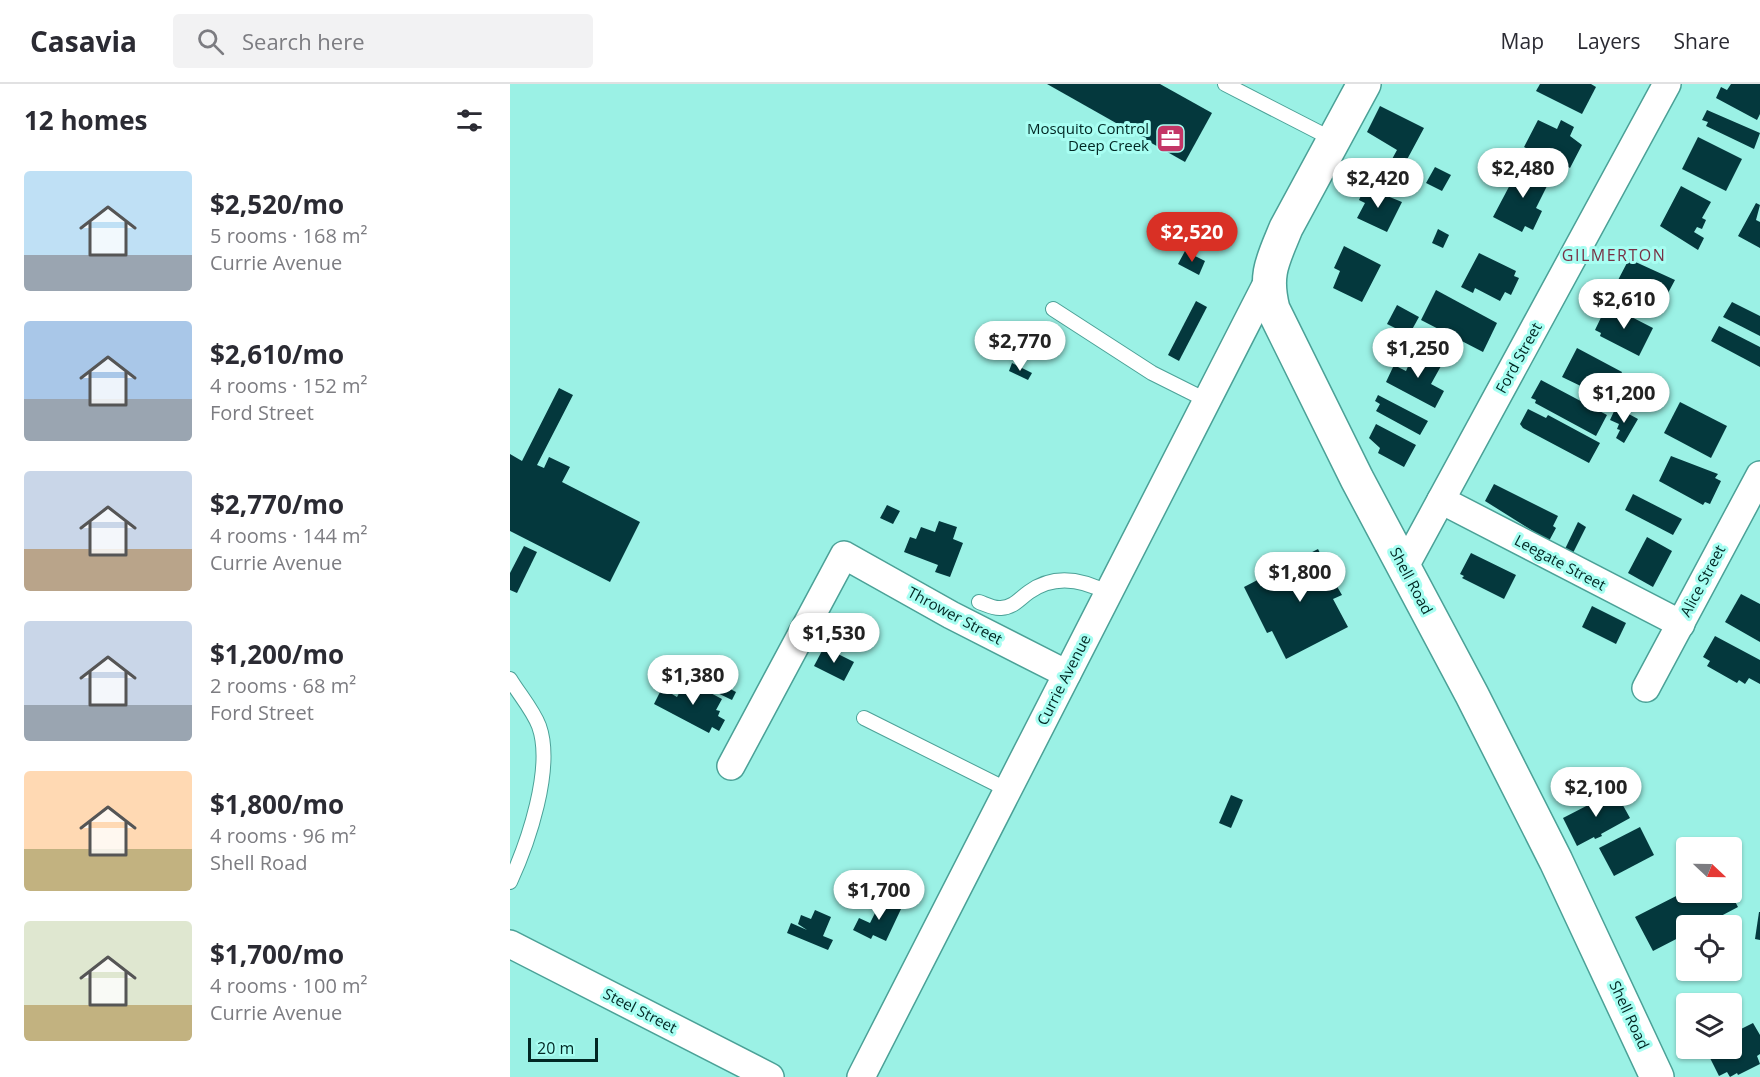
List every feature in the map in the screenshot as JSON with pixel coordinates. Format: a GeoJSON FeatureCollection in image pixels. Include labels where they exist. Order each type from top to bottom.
{"type":"FeatureCollection","features":[{"type":"Feature","properties":{"kind":"street"},"geometry":{"type":"LineString","coordinates":[[1267,283],[1286,228],[1364,84]]}},
{"type":"Feature","properties":{"kind":"street","name":"Ford Street"},"geometry":{"type":"LineString","coordinates":[[1404,568],[1667,84]]}},
{"type":"Feature","properties":{"kind":"street","name":"Currie Avenue"},"geometry":{"type":"LineString","coordinates":[[861,1077],[1267,283]]}},
{"type":"Feature","properties":{"kind":"street","name":"Shell Road"},"geometry":{"type":"LineString","coordinates":[[1267,283],[1278,323],[1556,861],[1657,1077]]}},
{"type":"Feature","properties":{"kind":"street","name":"Alice Street"},"geometry":{"type":"LineString","coordinates":[[1646,688],[1760,475]]}},
{"type":"Feature","properties":{"kind":"street","name":"Leegate Street"},"geometry":{"type":"LineString","coordinates":[[1441,500],[1681,624]]}},
{"type":"Feature","properties":{"kind":"street","name":"Thrower Street"},"geometry":{"type":"LineString","coordinates":[[731,766],[844,555],[951,615],[1067,674]]}},
{"type":"Feature","properties":{"kind":"street","name":"Steel Street"},"geometry":{"type":"LineString","coordinates":[[510,944],[770,1077]]}},
{"type":"Feature","properties":{"kind":"lane"},"geometry":{"type":"LineString","coordinates":[[1225,84],[1334,140]]}},
{"type":"Feature","properties":{"kind":"lane"},"geometry":{"type":"LineString","coordinates":[[1053,309],[1152,373],[1206,400]]}},
{"type":"Feature","properties":{"kind":"lane"},"geometry":{"type":"LineString","coordinates":[[979,602],[999,609],[1016,604],[1041,584],[1063,579],[1092,584],[1108,593]]}},
{"type":"Feature","properties":{"kind":"lane"},"geometry":{"type":"LineString","coordinates":[[510,679],[539,726],[543,764],[535,816],[525,850],[510,882]]}},
{"type":"Feature","properties":{"kind":"lane"},"geometry":{"type":"LineString","coordinates":[[864,718],[1008,790]]}},
{"type":"Feature","properties":{"kind":"building","name":"Mosquito Control Deep Creek"},"geometry":{"type":"Polygon","coordinates":[[[1047,84],[1160,84],[1212,113],[1185,162],[1047,84]]]}},
{"type":"Feature","properties":{"kind":"building"},"geometry":{"type":"Polygon","coordinates":[[[1540,84],[1591,84],[1596,87],[1582,114],[1536,91],[1540,84]]]}},
{"type":"Feature","properties":{"kind":"building"},"geometry":{"type":"Polygon","coordinates":[[[1731,84],[1760,84],[1760,114],[1757,120],[1716,98],[1721,87],[1727,90],[1731,84]]]}},
{"type":"Feature","properties":{"kind":"building"},"geometry":{"type":"Polygon","coordinates":[[[1380,106],[1424,128],[1403,167],[1391,161],[1397,150],[1367,132],[1380,106]]]}},
{"type":"Feature","properties":{"kind":"building"},"geometry":{"type":"Polygon","coordinates":[[[1707,110],[1760,133],[1754,149],[1706,126],[1708,122],[1702,120],[1707,110]]]}},
{"type":"Feature","properties":{"kind":"building"},"geometry":{"type":"Polygon","coordinates":[[[1538,120],[1557,129],[1561,120],[1574,127],[1570,136],[1582,145],[1570,168],[1563,164],[1561,167],[1524,147],[1538,120]]]}},
{"type":"Feature","properties":{"kind":"building"},"geometry":{"type":"Polygon","coordinates":[[[1698,137],[1742,159],[1726,191],[1682,169],[1698,137]]]}},
{"type":"Feature","properties":{"kind":"building"},"geometry":{"type":"Polygon","coordinates":[[[1522,162],[1551,178],[1536,208],[1542,211],[1533,230],[1525,226],[1522,232],[1493,217],[1522,162]]]}},
{"type":"Feature","properties":{"kind":"building"},"geometry":{"type":"Polygon","coordinates":[[[1435,167],[1451,175],[1442,191],[1426,183],[1435,167]]]}},
{"type":"Feature","properties":{"kind":"building"},"geometry":{"type":"Polygon","coordinates":[[[1681,186],[1711,202],[1702,218],[1706,220],[1702,229],[1697,227],[1694,232],[1704,238],[1698,250],[1660,226],[1681,186]]]}},
{"type":"Feature","properties":{"kind":"building"},"geometry":{"type":"Polygon","coordinates":[[[1365,187],[1402,202],[1387,232],[1357,218],[1365,203],[1359,200],[1365,187]]]}},
{"type":"Feature","properties":{"kind":"building"},"geometry":{"type":"Polygon","coordinates":[[[1756,203],[1760,205],[1756,220],[1760,222],[1760,248],[1738,236],[1756,203]]]}},
{"type":"Feature","properties":{"kind":"building"},"geometry":{"type":"Polygon","coordinates":[[[1438,229],[1449,235],[1443,248],[1432,243],[1438,229]]]}},
{"type":"Feature","properties":{"kind":"building"},"geometry":{"type":"Polygon","coordinates":[[[1344,246],[1381,265],[1362,302],[1333,288],[1340,271],[1334,268],[1344,246]]]}},
{"type":"Feature","properties":{"kind":"building"},"geometry":{"type":"Polygon","coordinates":[[[1185,251],[1205,261],[1199,275],[1178,264],[1185,251]]]}},
{"type":"Feature","properties":{"kind":"building"},"geometry":{"type":"Polygon","coordinates":[[[1479,253],[1516,271],[1514,276],[1519,278],[1511,295],[1505,292],[1500,301],[1475,288],[1473,293],[1461,287],[1479,253]]]}},
{"type":"Feature","properties":{"kind":"building"},"geometry":{"type":"Polygon","coordinates":[[[1629,259],[1675,280],[1660,308],[1621,288],[1623,285],[1617,282],[1629,259]]]}},
{"type":"Feature","properties":{"kind":"building"},"geometry":{"type":"Polygon","coordinates":[[[1436,290],[1497,323],[1483,352],[1421,320],[1436,290]]]}},
{"type":"Feature","properties":{"kind":"building"},"geometry":{"type":"Polygon","coordinates":[[[1196,301],[1207,307],[1179,361],[1168,355],[1196,301]]]}},
{"type":"Feature","properties":{"kind":"building"},"geometry":{"type":"Polygon","coordinates":[[[1732,302],[1760,316],[1760,336],[1723,317],[1732,302]]]}},
{"type":"Feature","properties":{"kind":"building"},"geometry":{"type":"Polygon","coordinates":[[[1397,305],[1419,317],[1409,335],[1387,324],[1397,305]]]}},
{"type":"Feature","properties":{"kind":"building"},"geometry":{"type":"Polygon","coordinates":[[[1606,307],[1614,308],[1653,328],[1639,356],[1600,336],[1601,333],[1595,330],[1606,307]]]}},
{"type":"Feature","properties":{"kind":"building"},"geometry":{"type":"Polygon","coordinates":[[[1719,326],[1760,347],[1760,367],[1711,341],[1719,326]]]}},
{"type":"Feature","properties":{"kind":"building"},"geometry":{"type":"Polygon","coordinates":[[[1577,348],[1622,372],[1614,389],[1619,392],[1614,402],[1562,377],[1577,348]]]}},
{"type":"Feature","properties":{"kind":"building"},"geometry":{"type":"Polygon","coordinates":[[[1411,350],[1441,366],[1431,384],[1444,391],[1435,408],[1386,382],[1394,365],[1406,371],[1410,362],[1405,360],[1411,350]]]}},
{"type":"Feature","properties":{"kind":"building"},"geometry":{"type":"Polygon","coordinates":[[[1012,363],[1032,373],[1028,380],[1009,371],[1012,363]]]}},
{"type":"Feature","properties":{"kind":"building"},"geometry":{"type":"Polygon","coordinates":[[[1647,375],[1659,381],[1649,398],[1638,392],[1647,375]]]}},
{"type":"Feature","properties":{"kind":"building"},"geometry":{"type":"Polygon","coordinates":[[[1541,380],[1607,415],[1596,436],[1535,403],[1536,400],[1531,398],[1541,380]]]}},
{"type":"Feature","properties":{"kind":"building"},"geometry":{"type":"Polygon","coordinates":[[[559,388],[573,395],[537,465],[544,468],[549,457],[570,467],[562,482],[640,522],[610,582],[510,531],[510,454],[522,461],[559,388]]]}},
{"type":"Feature","properties":{"kind":"building"},"geometry":{"type":"Polygon","coordinates":[[[1378,395],[1428,421],[1420,435],[1376,411],[1380,404],[1375,401],[1378,395]]]}},
{"type":"Feature","properties":{"kind":"building"},"geometry":{"type":"Polygon","coordinates":[[[1680,402],[1727,426],[1711,458],[1664,433],[1680,402]]]}},
{"type":"Feature","properties":{"kind":"building"},"geometry":{"type":"Polygon","coordinates":[[[1616,407],[1638,419],[1624,443],[1616,438],[1620,430],[1617,429],[1619,424],[1610,420],[1616,407]]]}},
{"type":"Feature","properties":{"kind":"building"},"geometry":{"type":"Polygon","coordinates":[[[1528,409],[1546,418],[1548,415],[1600,443],[1589,463],[1523,428],[1520,424],[1528,409]]]}},
{"type":"Feature","properties":{"kind":"building"},"geometry":{"type":"Polygon","coordinates":[[[1376,424],[1416,445],[1404,467],[1378,453],[1380,448],[1369,438],[1376,424]]]}},
{"type":"Feature","properties":{"kind":"building"},"geometry":{"type":"Polygon","coordinates":[[[1671,456],[1718,474],[1715,478],[1721,481],[1710,504],[1705,502],[1703,505],[1659,481],[1671,456]]]}},
{"type":"Feature","properties":{"kind":"building"},"geometry":{"type":"Polygon","coordinates":[[[1494,484],[1558,516],[1553,526],[1556,528],[1549,541],[1485,501],[1494,484]]]}},
{"type":"Feature","properties":{"kind":"building"},"geometry":{"type":"Polygon","coordinates":[[[1633,494],[1682,519],[1673,535],[1625,510],[1633,494]]]}},
{"type":"Feature","properties":{"kind":"building"},"geometry":{"type":"Polygon","coordinates":[[[887,505],[900,511],[893,524],[880,518],[887,505]]]}},
{"type":"Feature","properties":{"kind":"building"},"geometry":{"type":"Polygon","coordinates":[[[939,521],[957,527],[953,539],[963,543],[950,577],[935,572],[938,565],[904,552],[910,537],[916,539],[921,527],[935,532],[939,521]]]}},
{"type":"Feature","properties":{"kind":"building"},"geometry":{"type":"Polygon","coordinates":[[[1578,522],[1586,527],[1573,553],[1565,549],[1578,522]]]}},
{"type":"Feature","properties":{"kind":"building"},"geometry":{"type":"Polygon","coordinates":[[[1647,537],[1672,551],[1653,587],[1628,573],[1647,537]]]}},
{"type":"Feature","properties":{"kind":"building"},"geometry":{"type":"Polygon","coordinates":[[[524,546],[537,552],[517,593],[510,590],[510,573],[524,546]]]}},
{"type":"Feature","properties":{"kind":"building"},"geometry":{"type":"Polygon","coordinates":[[[1318,549],[1324,561],[1332,557],[1343,578],[1335,583],[1342,595],[1333,599],[1348,627],[1286,659],[1272,631],[1267,633],[1244,587],[1318,549]]]}},
{"type":"Feature","properties":{"kind":"building"},"geometry":{"type":"Polygon","coordinates":[[[1471,553],[1516,575],[1504,599],[1462,578],[1464,576],[1460,574],[1471,553]]]}},
{"type":"Feature","properties":{"kind":"building"},"geometry":{"type":"Polygon","coordinates":[[[1741,594],[1760,604],[1760,642],[1725,622],[1741,594]]]}},
{"type":"Feature","properties":{"kind":"building"},"geometry":{"type":"Polygon","coordinates":[[[1592,606],[1626,623],[1616,644],[1582,627],[1592,606]]]}},
{"type":"Feature","properties":{"kind":"building"},"geometry":{"type":"Polygon","coordinates":[[[1715,636],[1760,660],[1760,684],[1749,678],[1745,684],[1739,680],[1737,683],[1707,666],[1710,661],[1703,657],[1715,636]]]}},
{"type":"Feature","properties":{"kind":"building"},"geometry":{"type":"Polygon","coordinates":[[[824,647],[854,662],[844,681],[814,666],[824,647]]]}},
{"type":"Feature","properties":{"kind":"building"},"geometry":{"type":"Polygon","coordinates":[[[686,680],[722,699],[716,710],[720,711],[718,716],[725,720],[719,731],[712,727],[709,733],[654,704],[662,688],[677,697],[686,680]]]}},
{"type":"Feature","properties":{"kind":"building"},"geometry":{"type":"Polygon","coordinates":[[[713,680],[736,692],[732,700],[709,689],[713,680]]]}},
{"type":"Feature","properties":{"kind":"building"},"geometry":{"type":"Polygon","coordinates":[[[1602,790],[1605,796],[1615,791],[1630,818],[1601,834],[1602,836],[1595,839],[1594,837],[1577,846],[1563,818],[1594,802],[1591,795],[1602,790]]]}},
{"type":"Feature","properties":{"kind":"building"},"geometry":{"type":"Polygon","coordinates":[[[1231,795],[1243,800],[1231,828],[1219,823],[1231,795]]]}},
{"type":"Feature","properties":{"kind":"building"},"geometry":{"type":"Polygon","coordinates":[[[1640,827],[1654,855],[1614,876],[1599,848],[1640,827]]]}},
{"type":"Feature","properties":{"kind":"building"},"geometry":{"type":"Polygon","coordinates":[[[1676,896],[1676,903],[1736,903],[1738,907],[1723,915],[1676,915],[1676,939],[1653,951],[1635,917],[1676,896]]]}},
{"type":"Feature","properties":{"kind":"building"},"geometry":{"type":"Polygon","coordinates":[[[875,897],[901,909],[886,941],[873,935],[871,939],[853,930],[859,918],[870,923],[877,909],[870,906],[875,897]]]}},
{"type":"Feature","properties":{"kind":"building"},"geometry":{"type":"Polygon","coordinates":[[[815,910],[831,917],[823,936],[833,940],[828,950],[787,933],[791,923],[807,930],[798,924],[801,915],[811,919],[815,910]]]}},
{"type":"Feature","properties":{"kind":"building"},"geometry":{"type":"Polygon","coordinates":[[[1760,912],[1760,940],[1755,939],[1760,912]]]}},
{"type":"Feature","properties":{"kind":"building"},"geometry":{"type":"Polygon","coordinates":[[[1753,1023],[1760,1035],[1760,1054],[1757,1056],[1760,1064],[1738,1075],[1737,1073],[1730,1077],[1727,1072],[1719,1076],[1710,1059],[1742,1059],[1742,1028],[1753,1023]]]}},
{"type":"Feature","properties":{"kind":"place","name":"Mosquito Control Deep Creek"},"geometry":{"type":"Point","coordinates":[1170,138]}},
{"type":"Feature","properties":{"kind":"district","name":"GILMERTON"},"geometry":{"type":"Point","coordinates":[1614,255]}}]}
